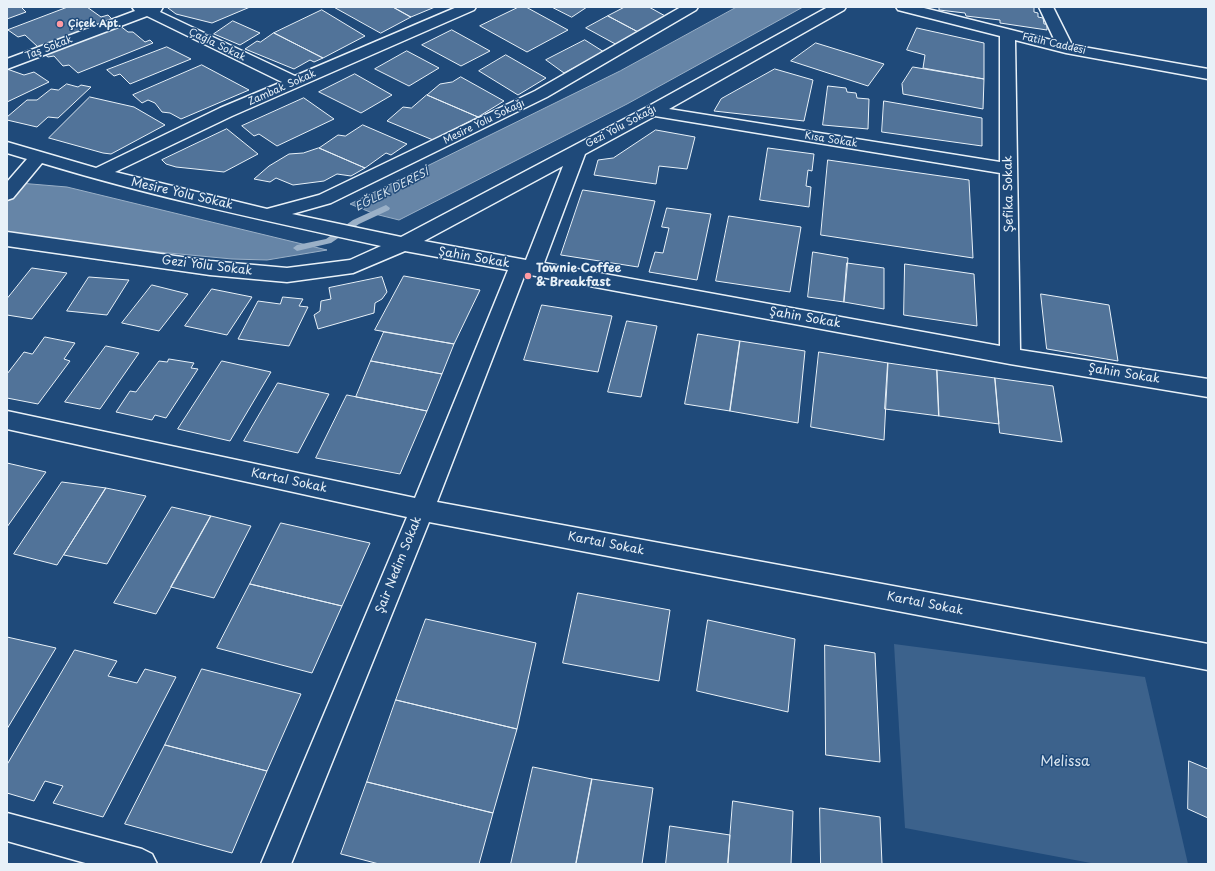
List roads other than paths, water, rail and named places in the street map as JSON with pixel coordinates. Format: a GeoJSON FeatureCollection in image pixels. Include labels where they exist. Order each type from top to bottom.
{"type":"FeatureCollection","features":[{"type":"Feature","properties":{"kind":"street","name":"Zambak Sokak"},"geometry":{"type":"LineString","coordinates":[[97,174],[226,112],[469,7]]}},
{"type":"Feature","properties":{"kind":"street","name":"Mesire Yolu Sokağı"},"geometry":{"type":"LineString","coordinates":[[267,215],[325,199],[541,94],[691,7]]}},
{"type":"Feature","properties":{"kind":"street","name":"Gezi Yolu Sokağı"},"geometry":{"type":"LineString","coordinates":[[402,244],[653,111],[839,7]]}},
{"type":"Feature","properties":{"kind":"street","name":"Fatih Caddesi"},"geometry":{"type":"LineString","coordinates":[[902,7],[1007,32],[1066,48],[1208,74]]}},
{"type":"Feature","properties":{"kind":"street"},"geometry":{"type":"LineString","coordinates":[[1046,7],[1066,48]]}},
{"type":"Feature","properties":{"kind":"street","name":"Çağla Sokak"},"geometry":{"type":"LineString","coordinates":[[149,8],[294,82]]}},
{"type":"Feature","properties":{"kind":"street","name":"Taş Sokak"},"geometry":{"type":"LineString","coordinates":[[7,64],[149,8]]}},
{"type":"Feature","properties":{"kind":"street","name":"Şefika Sokak"},"geometry":{"type":"LineString","coordinates":[[1007,32],[1010,356]]}},
{"type":"Feature","properties":{"kind":"street","name":"Kısa Sokak"},"geometry":{"type":"LineString","coordinates":[[653,111],[1008,169]]}},
{"type":"Feature","properties":{"kind":"street","name":"Mesire Yolu Sokak"},"geometry":{"type":"LineString","coordinates":[[7,147],[97,174],[267,215],[402,244]]}},
{"type":"Feature","properties":{"kind":"street","name":"Şair Nedim Sokak"},"geometry":{"type":"LineString","coordinates":[[276,864],[422,510],[578,150]]}},
{"type":"Feature","properties":{"kind":"street"},"geometry":{"type":"LineString","coordinates":[[7,194],[39,156]]}},
{"type":"Feature","properties":{"kind":"street","name":"Gezi Yolu Sokak"},"geometry":{"type":"LineString","coordinates":[[7,239],[210,268],[287,275],[353,266],[402,244]]}},
{"type":"Feature","properties":{"kind":"street","name":"Şahin Sokak"},"geometry":{"type":"LineString","coordinates":[[402,244],[1010,356],[1208,388]]}},
{"type":"Feature","properties":{"kind":"street","name":"Kartal Sokak"},"geometry":{"type":"LineString","coordinates":[[7,420],[422,510],[1208,657]]}},
{"type":"Feature","properties":{"kind":"street"},"geometry":{"type":"LineString","coordinates":[[7,827],[142,864]]}},
{"type":"Feature","properties":{"kind":"water"},"geometry":{"type":"Polygon","coordinates":[[[737,7],[803,7],[627,104],[399,220],[375,214],[350,204],[620,71],[737,7]]]}},
{"type":"Feature","properties":{"kind":"water"},"geometry":{"type":"Polygon","coordinates":[[[7,182],[67,187],[327,250],[267,260],[232,259],[85,245],[7,234],[7,182]]]}},
{"type":"Feature","properties":{"kind":"waterway","name":"EĞLEK DERESİ"},"geometry":{"type":"LineString","coordinates":[[297,248],[328,241],[356,222],[386,208]]}},
{"type":"Feature","properties":{"kind":"place","name":"Çiçek Apt."},"geometry":{"type":"Point","coordinates":[60,24]}},
{"type":"Feature","properties":{"kind":"place","name":"Townie Coffee & Breakfast"},"geometry":{"type":"Point","coordinates":[528,276]}},
{"type":"Feature","properties":{"kind":"park label","name":"Melissa"},"geometry":{"type":"Point","coordinates":[1065,762]}}]}
